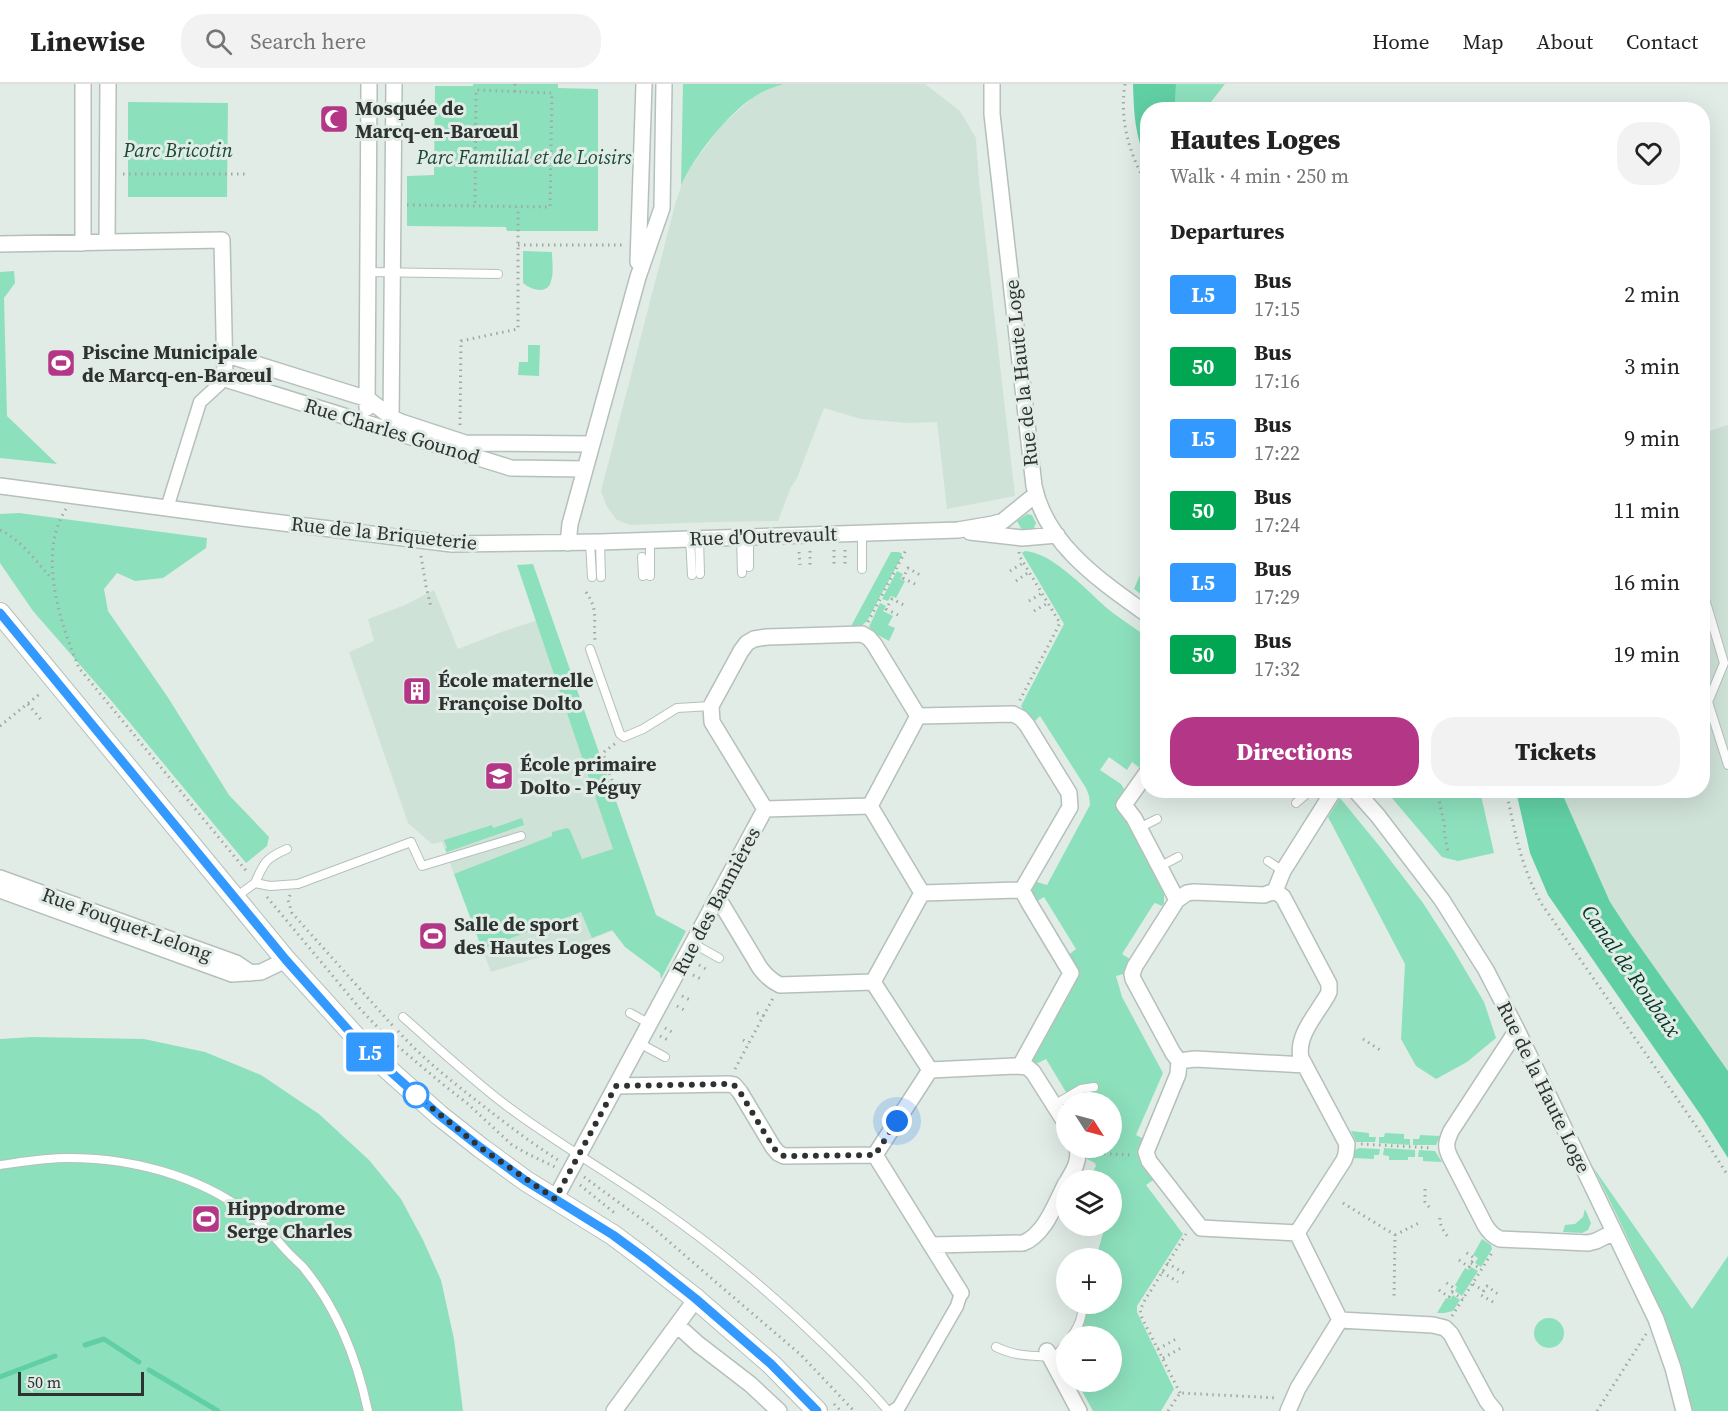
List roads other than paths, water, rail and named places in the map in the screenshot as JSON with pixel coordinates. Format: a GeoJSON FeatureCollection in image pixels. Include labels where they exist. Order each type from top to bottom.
{"type":"FeatureCollection","features":[{"type":"Feature","properties":{"kind":"street"},"geometry":{"type":"LineString","coordinates":[[83,84],[83,243]]}},
{"type":"Feature","properties":{"kind":"street"},"geometry":{"type":"LineString","coordinates":[[107,242],[108,84]]}},
{"type":"Feature","properties":{"kind":"street"},"geometry":{"type":"LineString","coordinates":[[367,423],[369,84]]}},
{"type":"Feature","properties":{"kind":"street"},"geometry":{"type":"LineString","coordinates":[[391,424],[394,84]]}},
{"type":"Feature","properties":{"kind":"street"},"geometry":{"type":"LineString","coordinates":[[638,277],[644,84]]}},
{"type":"Feature","properties":{"kind":"street"},"geometry":{"type":"LineString","coordinates":[[567,543],[570,524],[638,277],[662,208],[664,84]]}},
{"type":"Feature","properties":{"kind":"street"},"geometry":{"type":"LineString","coordinates":[[984,84],[992,114]]}},
{"type":"Feature","properties":{"kind":"street","name":"Rue de la Haute Loge"},"geometry":{"type":"LineString","coordinates":[[992,84],[992,114],[1035,495],[1045,518],[1073,555],[1140,609]]}},
{"type":"Feature","properties":{"kind":"street"},"geometry":{"type":"LineString","coordinates":[[0,244],[222,240],[225,379],[201,402],[167,508]]}},
{"type":"Feature","properties":{"kind":"street","name":"Rue Charles Gounod"},"geometry":{"type":"LineString","coordinates":[[224,354],[368,399],[391,424],[511,468],[585,469]]}},
{"type":"Feature","properties":{"kind":"street","name":"Rue Charles Gounod"},"geometry":{"type":"LineString","coordinates":[[225,379],[367,423],[401,422],[474,444],[592,444]]}},
{"type":"Feature","properties":{"kind":"street","name":"Rue de la Briqueterie"},"geometry":{"type":"LineString","coordinates":[[0,486],[452,544],[567,543]]}},
{"type":"Feature","properties":{"kind":"street","name":"Rue d'Outrevault"},"geometry":{"type":"LineString","coordinates":[[958,530],[1003,521],[1035,495]]}},
{"type":"Feature","properties":{"kind":"street","name":"Rue d'Outrevault"},"geometry":{"type":"LineString","coordinates":[[567,543],[917,530],[958,530],[1011,538],[1057,536]]}},
{"type":"Feature","properties":{"kind":"street"},"geometry":{"type":"LineString","coordinates":[[0,613],[286,960],[349,1031],[407,1087],[481,1148],[635,1251],[823,1405]]}},
{"type":"Feature","properties":{"kind":"street"},"geometry":{"type":"LineString","coordinates":[[765,809],[712,722],[711,706],[747,643],[754,639],[767,637],[864,630],[918,716]]}},
{"type":"Feature","properties":{"kind":"street"},"geometry":{"type":"LineString","coordinates":[[918,716],[1013,714],[1021,718],[1069,793],[1070,807],[1022,890]]}},
{"type":"Feature","properties":{"kind":"street"},"geometry":{"type":"LineString","coordinates":[[918,716],[870,806],[922,893]]}},
{"type":"Feature","properties":{"kind":"street"},"geometry":{"type":"LineString","coordinates":[[1140,784],[1127,798],[1125,805],[1177,900]]}},
{"type":"Feature","properties":{"kind":"street"},"geometry":{"type":"LineString","coordinates":[[1297,1233],[1201,1228],[1146,1156],[1147,1148],[1178,1074],[1179,1061],[1133,980],[1132,974],[1177,900],[1187,893],[1264,895],[1275,891],[1283,872],[1329,798]]}},
{"type":"Feature","properties":{"kind":"street","name":"Rue de la Haute Loge"},"geometry":{"type":"LineString","coordinates":[[1361,798],[1378,816],[1442,900],[1481,962],[1518,1030],[1656,1319],[1673,1368],[1684,1411]]}},
{"type":"Feature","properties":{"kind":"street","name":"Rue des Bannières"},"geometry":{"type":"LineString","coordinates":[[555,1199],[575,1176],[579,1155],[765,809],[870,806]]}},
{"type":"Feature","properties":{"kind":"street","name":"Rue Fouquet-Lelong"},"geometry":{"type":"LineString","coordinates":[[0,878],[236,963],[252,973]]}},
{"type":"Feature","properties":{"kind":"street","name":"Rue Fouquet-Lelong"},"geometry":{"type":"LineString","coordinates":[[0,890],[232,974],[261,972],[286,960]]}},
{"type":"Feature","properties":{"kind":"street"},"geometry":{"type":"LineString","coordinates":[[922,893],[1022,890]]}},
{"type":"Feature","properties":{"kind":"street"},"geometry":{"type":"LineString","coordinates":[[1020,1066],[1071,973],[1022,890]]}},
{"type":"Feature","properties":{"kind":"street"},"geometry":{"type":"LineString","coordinates":[[1275,891],[1283,897],[1329,984],[1329,992],[1301,1039],[1299,1051],[1351,1144],[1347,1148],[1344,1160],[1297,1233]]}},
{"type":"Feature","properties":{"kind":"street"},"geometry":{"type":"LineString","coordinates":[[873,982],[922,893]]}},
{"type":"Feature","properties":{"kind":"street"},"geometry":{"type":"LineString","coordinates":[[718,898],[767,978],[780,985],[873,982]]}},
{"type":"Feature","properties":{"kind":"street"},"geometry":{"type":"LineString","coordinates":[[873,982],[930,1070]]}},
{"type":"Feature","properties":{"kind":"street"},"geometry":{"type":"LineString","coordinates":[[1518,1030],[1451,1131],[1446,1141],[1446,1149],[1485,1225],[1490,1233],[1500,1239],[1588,1243],[1614,1232]]}},
{"type":"Feature","properties":{"kind":"street"},"geometry":{"type":"LineString","coordinates":[[1179,1061],[1195,1059],[1305,1065]]}},
{"type":"Feature","properties":{"kind":"street"},"geometry":{"type":"LineString","coordinates":[[930,1070],[1027,1067],[1033,1072],[1056,1108]]}},
{"type":"Feature","properties":{"kind":"street"},"geometry":{"type":"LineString","coordinates":[[875,1155],[930,1070]]}},
{"type":"Feature","properties":{"kind":"street"},"geometry":{"type":"LineString","coordinates":[[616,1086],[734,1085],[773,1147],[784,1156],[875,1155]]}},
{"type":"Feature","properties":{"kind":"street"},"geometry":{"type":"LineString","coordinates":[[875,1155],[961,1293],[957,1306],[898,1407],[893,1411]]}},
{"type":"Feature","properties":{"kind":"street"},"geometry":{"type":"LineString","coordinates":[[932,1245],[1029,1241],[1041,1231],[1056,1203]]}},
{"type":"Feature","properties":{"kind":"street"},"geometry":{"type":"LineString","coordinates":[[1297,1233],[1340,1320]]}},
{"type":"Feature","properties":{"kind":"street"},"geometry":{"type":"LineString","coordinates":[[614,1411],[696,1299]]}},
{"type":"Feature","properties":{"kind":"street"},"geometry":{"type":"LineString","coordinates":[[1340,1320],[1433,1325],[1445,1328],[1451,1334],[1487,1401],[1495,1411]]}},
{"type":"Feature","properties":{"kind":"street"},"geometry":{"type":"LineString","coordinates":[[1290,1405],[1340,1320]]}},
{"type":"Feature","properties":{"kind":"street"},"geometry":{"type":"LineString","coordinates":[[677,1325],[750,1384],[779,1411]]}},
{"type":"Feature","properties":{"kind":"street"},"geometry":{"type":"LineString","coordinates":[[1050,1356],[1079,1411]]}},
{"type":"Feature","properties":{"kind":"lane"},"geometry":{"type":"LineString","coordinates":[[368,272],[498,274]]}},
{"type":"Feature","properties":{"kind":"lane"},"geometry":{"type":"LineString","coordinates":[[862,532],[862,569]]}},
{"type":"Feature","properties":{"kind":"lane"},"geometry":{"type":"LineString","coordinates":[[745,537],[749,567]]}},
{"type":"Feature","properties":{"kind":"lane"},"geometry":{"type":"LineString","coordinates":[[742,573],[745,537]]}},
{"type":"Feature","properties":{"kind":"lane"},"geometry":{"type":"LineString","coordinates":[[695,538],[696,575]]}},
{"type":"Feature","properties":{"kind":"lane"},"geometry":{"type":"LineString","coordinates":[[642,556],[646,576],[650,540]]}},
{"type":"Feature","properties":{"kind":"lane"},"geometry":{"type":"LineString","coordinates":[[595,542],[597,577]]}},
{"type":"Feature","properties":{"kind":"lane"},"geometry":{"type":"LineString","coordinates":[[1710,613],[1726,662],[1710,698]]}},
{"type":"Feature","properties":{"kind":"lane"},"geometry":{"type":"LineString","coordinates":[[590,649],[620,734],[624,736],[643,729],[676,708],[711,706]]}},
{"type":"Feature","properties":{"kind":"lane"},"geometry":{"type":"LineString","coordinates":[[1710,708],[1728,765]]}},
{"type":"Feature","properties":{"kind":"lane"},"geometry":{"type":"LineString","coordinates":[[1296,803],[1302,798]]}},
{"type":"Feature","properties":{"kind":"lane"},"geometry":{"type":"LineString","coordinates":[[1139,828],[1157,819]]}},
{"type":"Feature","properties":{"kind":"lane"},"geometry":{"type":"LineString","coordinates":[[255,883],[270,886],[298,884],[411,842],[422,866],[521,836]]}},
{"type":"Feature","properties":{"kind":"lane"},"geometry":{"type":"LineString","coordinates":[[235,898],[255,883],[261,868],[271,856],[287,849]]}},
{"type":"Feature","properties":{"kind":"lane"},"geometry":{"type":"LineString","coordinates":[[1159,867],[1178,857]]}},
{"type":"Feature","properties":{"kind":"lane"},"geometry":{"type":"LineString","coordinates":[[1268,861],[1283,872]]}},
{"type":"Feature","properties":{"kind":"lane"},"geometry":{"type":"LineString","coordinates":[[694,944],[718,958]]}},
{"type":"Feature","properties":{"kind":"lane"},"geometry":{"type":"LineString","coordinates":[[630,1013],[650,1024]]}},
{"type":"Feature","properties":{"kind":"lane"},"geometry":{"type":"LineString","coordinates":[[403,1017],[499,1100],[689,1228],[759,1284],[802,1322],[871,1390],[888,1411]]}},
{"type":"Feature","properties":{"kind":"lane"},"geometry":{"type":"LineString","coordinates":[[639,1043],[665,1057]]}},
{"type":"Feature","properties":{"kind":"lane"},"geometry":{"type":"LineString","coordinates":[[1054,1105],[1081,1089],[1094,1087]]}},
{"type":"Feature","properties":{"kind":"lane"},"geometry":{"type":"LineString","coordinates":[[0,1165],[68,1158],[132,1164],[178,1177],[228,1200],[265,1227],[302,1266],[317,1286],[352,1351],[363,1385],[368,1411]]}},
{"type":"Feature","properties":{"kind":"lane"},"geometry":{"type":"LineString","coordinates":[[996,1347],[1020,1356],[1050,1356],[1056,1352]]}},
{"type":"Feature","properties":{"kind":"water"},"geometry":{"type":"Polygon","coordinates":[[[1133,84],[1176,84],[1175,102],[1140,102],[1140,143],[1133,84]]]}},
{"type":"Feature","properties":{"kind":"water","name":"Canal de Roubaix"},"geometry":{"type":"Polygon","coordinates":[[[1518,798],[1564,798],[1610,902],[1728,1071],[1728,1158],[1548,895],[1530,853],[1518,798]]]}},
{"type":"Feature","properties":{"kind":"waterway"},"geometry":{"type":"LineString","coordinates":[[85,1345],[104,1339],[139,1362]]}},
{"type":"Feature","properties":{"kind":"waterway"},"geometry":{"type":"LineString","coordinates":[[0,1377],[55,1356]]}},
{"type":"Feature","properties":{"kind":"waterway"},"geometry":{"type":"LineString","coordinates":[[149,1370],[218,1411]]}},
{"type":"Feature","properties":{"kind":"place","name":"Mosquée de Marcq-en-Barœul"},"geometry":{"type":"Point","coordinates":[334,119]}},
{"type":"Feature","properties":{"kind":"place","name":"Piscine Municipale de Marcq-en-Barœul"},"geometry":{"type":"Point","coordinates":[61,363]}},
{"type":"Feature","properties":{"kind":"place","name":"École maternelle Françoise Dolto"},"geometry":{"type":"Point","coordinates":[417,691]}},
{"type":"Feature","properties":{"kind":"place","name":"École primaire Dolto - Péguy"},"geometry":{"type":"Point","coordinates":[499,776]}},
{"type":"Feature","properties":{"kind":"place","name":"Salle de sport des Hautes Loges"},"geometry":{"type":"Point","coordinates":[433,936]}},
{"type":"Feature","properties":{"kind":"place","name":"Hippodrome Serge Charles"},"geometry":{"type":"Point","coordinates":[206,1219]}},
{"type":"Feature","properties":{"kind":"park label","name":"Parc Bricotin"},"geometry":{"type":"Point","coordinates":[178,150]}},
{"type":"Feature","properties":{"kind":"park label","name":"Parc Familial et de Loisirs"},"geometry":{"type":"Point","coordinates":[524,157]}}]}
